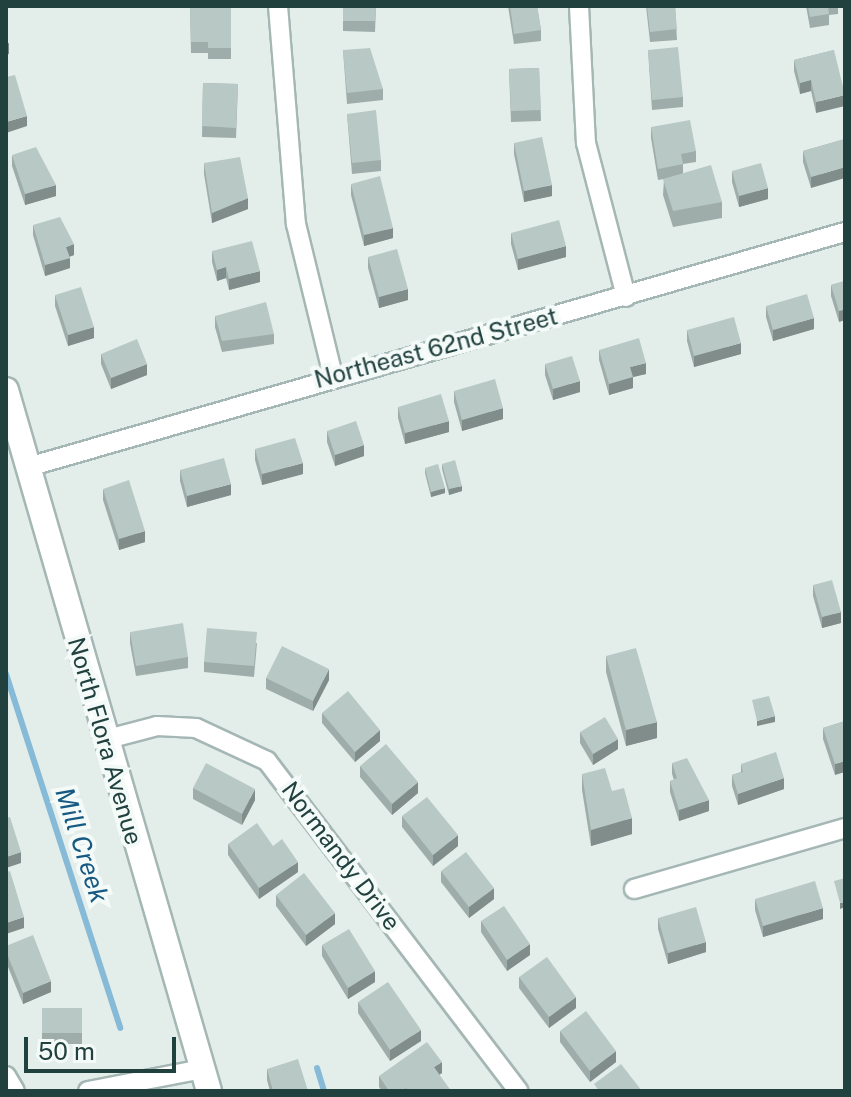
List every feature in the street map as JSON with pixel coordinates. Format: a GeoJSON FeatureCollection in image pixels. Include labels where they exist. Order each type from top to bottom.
{"type":"FeatureCollection","features":[{"type":"Feature","properties":{"kind":"street"},"geometry":{"type":"LineString","coordinates":[[278,6],[294,209],[333,376]]}},
{"type":"Feature","properties":{"kind":"street"},"geometry":{"type":"LineString","coordinates":[[579,6],[586,143],[626,297]]}},
{"type":"Feature","properties":{"kind":"street","name":"Northeast 62nd Street"},"geometry":{"type":"LineString","coordinates":[[28,467],[333,376],[626,297],[845,232]]}},
{"type":"Feature","properties":{"kind":"street","name":"North Flora Avenue"},"geometry":{"type":"LineString","coordinates":[[6,390],[104,740],[206,1080]]}},
{"type":"Feature","properties":{"kind":"street","name":"Normandy Drive"},"geometry":{"type":"LineString","coordinates":[[104,740],[157,726],[196,728],[267,761],[518,1091]]}},
{"type":"Feature","properties":{"kind":"street"},"geometry":{"type":"LineString","coordinates":[[634,889],[845,828]]}},
{"type":"Feature","properties":{"kind":"street"},"geometry":{"type":"LineString","coordinates":[[6,1076],[15,1091]]}},
{"type":"Feature","properties":{"kind":"street"},"geometry":{"type":"LineString","coordinates":[[88,1091],[206,1080]]}},
{"type":"Feature","properties":{"kind":"building"},"geometry":{"type":"Polygon","coordinates":[[[190,6],[231,6],[231,48],[208,48],[208,42],[191,42],[190,6]]]}},
{"type":"Feature","properties":{"kind":"building"},"geometry":{"type":"Polygon","coordinates":[[[343,6],[376,6],[375,21],[343,21],[343,6]]]}},
{"type":"Feature","properties":{"kind":"building"},"geometry":{"type":"Polygon","coordinates":[[[510,6],[537,6],[541,30],[514,34],[510,6]]]}},
{"type":"Feature","properties":{"kind":"building"},"geometry":{"type":"Polygon","coordinates":[[[647,6],[675,6],[677,29],[650,32],[647,6]]]}},
{"type":"Feature","properties":{"kind":"building"},"geometry":{"type":"Polygon","coordinates":[[[808,6],[828,6],[829,14],[810,17],[808,6]]]}},
{"type":"Feature","properties":{"kind":"building"},"geometry":{"type":"Polygon","coordinates":[[[678,47],[683,97],[652,100],[648,50],[678,47]]]}},
{"type":"Feature","properties":{"kind":"building"},"geometry":{"type":"Polygon","coordinates":[[[370,48],[383,89],[347,93],[343,50],[370,48]]]}},
{"type":"Feature","properties":{"kind":"building"},"geometry":{"type":"Polygon","coordinates":[[[834,50],[845,95],[816,102],[811,80],[800,83],[794,60],[834,50]]]}},
{"type":"Feature","properties":{"kind":"building"},"geometry":{"type":"Polygon","coordinates":[[[539,68],[541,110],[511,111],[509,69],[539,68]]]}},
{"type":"Feature","properties":{"kind":"building"},"geometry":{"type":"Polygon","coordinates":[[[15,75],[27,116],[6,122],[6,77],[15,75]]]}},
{"type":"Feature","properties":{"kind":"building"},"geometry":{"type":"Polygon","coordinates":[[[203,83],[238,84],[236,128],[202,126],[203,83]]]}},
{"type":"Feature","properties":{"kind":"building"},"geometry":{"type":"Polygon","coordinates":[[[376,110],[381,160],[352,163],[347,114],[376,110]]]}},
{"type":"Feature","properties":{"kind":"building"},"geometry":{"type":"Polygon","coordinates":[[[690,120],[696,151],[681,154],[683,164],[658,169],[651,127],[690,120]]]}},
{"type":"Feature","properties":{"kind":"building"},"geometry":{"type":"Polygon","coordinates":[[[542,137],[552,185],[524,191],[514,143],[542,137]]]}},
{"type":"Feature","properties":{"kind":"building"},"geometry":{"type":"Polygon","coordinates":[[[845,139],[845,167],[811,177],[803,151],[845,139]]]}},
{"type":"Feature","properties":{"kind":"building"},"geometry":{"type":"Polygon","coordinates":[[[36,147],[56,185],[25,194],[12,155],[36,147]]]}},
{"type":"Feature","properties":{"kind":"building"},"geometry":{"type":"Polygon","coordinates":[[[240,157],[248,198],[212,213],[204,163],[240,157]]]}},
{"type":"Feature","properties":{"kind":"building"},"geometry":{"type":"Polygon","coordinates":[[[761,163],[768,188],[739,196],[732,171],[761,163]]]}},
{"type":"Feature","properties":{"kind":"building"},"geometry":{"type":"Polygon","coordinates":[[[711,165],[722,202],[673,211],[663,179],[711,165]]]}},
{"type":"Feature","properties":{"kind":"building"},"geometry":{"type":"Polygon","coordinates":[[[380,176],[393,228],[364,235],[351,184],[380,176]]]}},
{"type":"Feature","properties":{"kind":"building"},"geometry":{"type":"Polygon","coordinates":[[[60,217],[74,244],[66,247],[70,258],[45,265],[33,225],[60,217]]]}},
{"type":"Feature","properties":{"kind":"building"},"geometry":{"type":"Polygon","coordinates":[[[559,220],[566,246],[518,259],[511,233],[559,220]]]}},
{"type":"Feature","properties":{"kind":"building"},"geometry":{"type":"Polygon","coordinates":[[[252,241],[260,271],[229,279],[226,267],[217,270],[212,251],[252,241]]]}},
{"type":"Feature","properties":{"kind":"building"},"geometry":{"type":"Polygon","coordinates":[[[397,249],[408,289],[379,297],[368,257],[397,249]]]}},
{"type":"Feature","properties":{"kind":"building"},"geometry":{"type":"Polygon","coordinates":[[[845,281],[845,309],[839,311],[831,285],[845,281]]]}},
{"type":"Feature","properties":{"kind":"building"},"geometry":{"type":"Polygon","coordinates":[[[81,287],[94,327],[68,335],[55,295],[81,287]]]}},
{"type":"Feature","properties":{"kind":"building"},"geometry":{"type":"Polygon","coordinates":[[[807,294],[814,318],[773,330],[766,306],[807,294]]]}},
{"type":"Feature","properties":{"kind":"building"},"geometry":{"type":"Polygon","coordinates":[[[266,302],[274,334],[222,341],[215,316],[266,302]]]}},
{"type":"Feature","properties":{"kind":"building"},"geometry":{"type":"Polygon","coordinates":[[[734,317],[741,343],[694,356],[687,330],[734,317]]]}},
{"type":"Feature","properties":{"kind":"building"},"geometry":{"type":"Polygon","coordinates":[[[639,338],[646,363],[630,367],[633,377],[609,384],[599,350],[639,338]]]}},
{"type":"Feature","properties":{"kind":"building"},"geometry":{"type":"Polygon","coordinates":[[[137,339],[147,364],[111,378],[101,354],[137,339]]]}},
{"type":"Feature","properties":{"kind":"building"},"geometry":{"type":"Polygon","coordinates":[[[572,356],[580,381],[553,389],[545,364],[572,356]]]}},
{"type":"Feature","properties":{"kind":"building"},"geometry":{"type":"Polygon","coordinates":[[[495,379],[503,408],[462,420],[454,391],[495,379]]]}},
{"type":"Feature","properties":{"kind":"building"},"geometry":{"type":"Polygon","coordinates":[[[441,394],[449,421],[405,433],[398,407],[441,394]]]}},
{"type":"Feature","properties":{"kind":"building"},"geometry":{"type":"Polygon","coordinates":[[[356,421],[364,445],[335,455],[327,431],[356,421]]]}},
{"type":"Feature","properties":{"kind":"building"},"geometry":{"type":"Polygon","coordinates":[[[295,438],[303,463],[262,474],[255,449],[295,438]]]}},
{"type":"Feature","properties":{"kind":"building"},"geometry":{"type":"Polygon","coordinates":[[[224,458],[231,484],[187,496],[180,470],[224,458]]]}},
{"type":"Feature","properties":{"kind":"building"},"geometry":{"type":"Polygon","coordinates":[[[455,460],[462,486],[449,489],[442,464],[455,460]]]}},
{"type":"Feature","properties":{"kind":"building"},"geometry":{"type":"Polygon","coordinates":[[[438,464],[445,488],[431,492],[425,468],[438,464]]]}},
{"type":"Feature","properties":{"kind":"building"},"geometry":{"type":"Polygon","coordinates":[[[129,480],[145,531],[119,539],[103,489],[129,480]]]}},
{"type":"Feature","properties":{"kind":"building"},"geometry":{"type":"Polygon","coordinates":[[[832,580],[841,612],[822,617],[813,585],[832,580]]]}},
{"type":"Feature","properties":{"kind":"building"},"geometry":{"type":"Polygon","coordinates":[[[183,623],[188,657],[136,666],[130,632],[183,623]]]}},
{"type":"Feature","properties":{"kind":"building"},"geometry":{"type":"Polygon","coordinates":[[[207,628],[257,632],[254,666],[204,662],[207,628]]]}},
{"type":"Feature","properties":{"kind":"building"},"geometry":{"type":"Polygon","coordinates":[[[282,646],[329,669],[313,701],[266,678],[282,646]]]}},
{"type":"Feature","properties":{"kind":"building"},"geometry":{"type":"Polygon","coordinates":[[[636,648],[657,722],[626,730],[606,656],[636,648]]]}},
{"type":"Feature","properties":{"kind":"building"},"geometry":{"type":"Polygon","coordinates":[[[348,691],[380,730],[355,752],[322,713],[348,691]]]}},
{"type":"Feature","properties":{"kind":"building"},"geometry":{"type":"Polygon","coordinates":[[[769,696],[775,716],[757,721],[752,700],[769,696]]]}},
{"type":"Feature","properties":{"kind":"building"},"geometry":{"type":"Polygon","coordinates":[[[605,717],[618,739],[593,754],[580,732],[605,717]]]}},
{"type":"Feature","properties":{"kind":"building"},"geometry":{"type":"Polygon","coordinates":[[[845,721],[845,761],[835,764],[823,728],[845,721]]]}},
{"type":"Feature","properties":{"kind":"building"},"geometry":{"type":"Polygon","coordinates":[[[386,744],[418,782],[392,804],[360,766],[386,744]]]}},
{"type":"Feature","properties":{"kind":"building"},"geometry":{"type":"Polygon","coordinates":[[[776,752],[784,778],[738,794],[732,775],[743,772],[741,764],[776,752]]]}},
{"type":"Feature","properties":{"kind":"building"},"geometry":{"type":"Polygon","coordinates":[[[687,758],[709,800],[679,810],[670,781],[677,778],[672,763],[687,758]]]}},
{"type":"Feature","properties":{"kind":"building"},"geometry":{"type":"Polygon","coordinates":[[[206,763],[255,789],[242,814],[193,788],[206,763]]]}},
{"type":"Feature","properties":{"kind":"building"},"geometry":{"type":"Polygon","coordinates":[[[605,768],[612,791],[624,788],[632,818],[591,830],[582,774],[605,768]]]}},
{"type":"Feature","properties":{"kind":"building"},"geometry":{"type":"Polygon","coordinates":[[[427,797],[458,835],[433,855],[402,816],[427,797]]]}},
{"type":"Feature","properties":{"kind":"building"},"geometry":{"type":"Polygon","coordinates":[[[10,817],[21,852],[6,857],[6,818],[10,817]]]}},
{"type":"Feature","properties":{"kind":"building"},"geometry":{"type":"Polygon","coordinates":[[[257,823],[273,846],[282,839],[298,862],[259,888],[228,844],[257,823]]]}},
{"type":"Feature","properties":{"kind":"building"},"geometry":{"type":"Polygon","coordinates":[[[466,852],[494,888],[469,907],[441,871],[466,852]]]}},
{"type":"Feature","properties":{"kind":"building"},"geometry":{"type":"Polygon","coordinates":[[[10,871],[24,917],[6,923],[6,872],[10,871]]]}},
{"type":"Feature","properties":{"kind":"building"},"geometry":{"type":"Polygon","coordinates":[[[304,873],[335,913],[306,935],[276,895],[304,873]]]}},
{"type":"Feature","properties":{"kind":"building"},"geometry":{"type":"Polygon","coordinates":[[[845,878],[845,902],[840,903],[834,881],[845,878]]]}},
{"type":"Feature","properties":{"kind":"building"},"geometry":{"type":"Polygon","coordinates":[[[815,881],[823,908],[763,926],[755,899],[815,881]]]}},
{"type":"Feature","properties":{"kind":"building"},"geometry":{"type":"Polygon","coordinates":[[[504,906],[530,944],[507,960],[481,921],[504,906]]]}},
{"type":"Feature","properties":{"kind":"building"},"geometry":{"type":"Polygon","coordinates":[[[696,907],[706,942],[668,953],[658,918],[696,907]]]}},
{"type":"Feature","properties":{"kind":"building"},"geometry":{"type":"Polygon","coordinates":[[[349,929],[375,971],[348,988],[322,945],[349,929]]]}},
{"type":"Feature","properties":{"kind":"building"},"geometry":{"type":"Polygon","coordinates":[[[33,935],[51,981],[23,993],[6,946],[33,935]]]}},
{"type":"Feature","properties":{"kind":"building"},"geometry":{"type":"Polygon","coordinates":[[[547,957],[576,997],[549,1017],[519,977],[547,957]]]}},
{"type":"Feature","properties":{"kind":"building"},"geometry":{"type":"Polygon","coordinates":[[[388,982],[421,1030],[390,1050],[358,1002],[388,982]]]}},
{"type":"Feature","properties":{"kind":"building"},"geometry":{"type":"Polygon","coordinates":[[[42,1008],[82,1008],[82,1033],[42,1033],[42,1008]]]}},
{"type":"Feature","properties":{"kind":"building"},"geometry":{"type":"Polygon","coordinates":[[[586,1011],[616,1051],[590,1071],[560,1031],[586,1011]]]}},
{"type":"Feature","properties":{"kind":"building"},"geometry":{"type":"Polygon","coordinates":[[[427,1042],[442,1062],[434,1067],[451,1091],[408,1091],[406,1088],[389,1091],[379,1076],[427,1042]]]}},
{"type":"Feature","properties":{"kind":"building"},"geometry":{"type":"Polygon","coordinates":[[[298,1059],[308,1091],[273,1091],[267,1069],[298,1059]]]}},
{"type":"Feature","properties":{"kind":"building"},"geometry":{"type":"Polygon","coordinates":[[[621,1064],[642,1091],[599,1091],[594,1084],[621,1064]]]}},
{"type":"Feature","properties":{"kind":"waterway","name":"Mill Creek"},"geometry":{"type":"LineString","coordinates":[[6,674],[120,1028]]}},
{"type":"Feature","properties":{"kind":"waterway","name":"Mill Creek"},"geometry":{"type":"LineString","coordinates":[[317,1068],[324,1091]]}}]}
